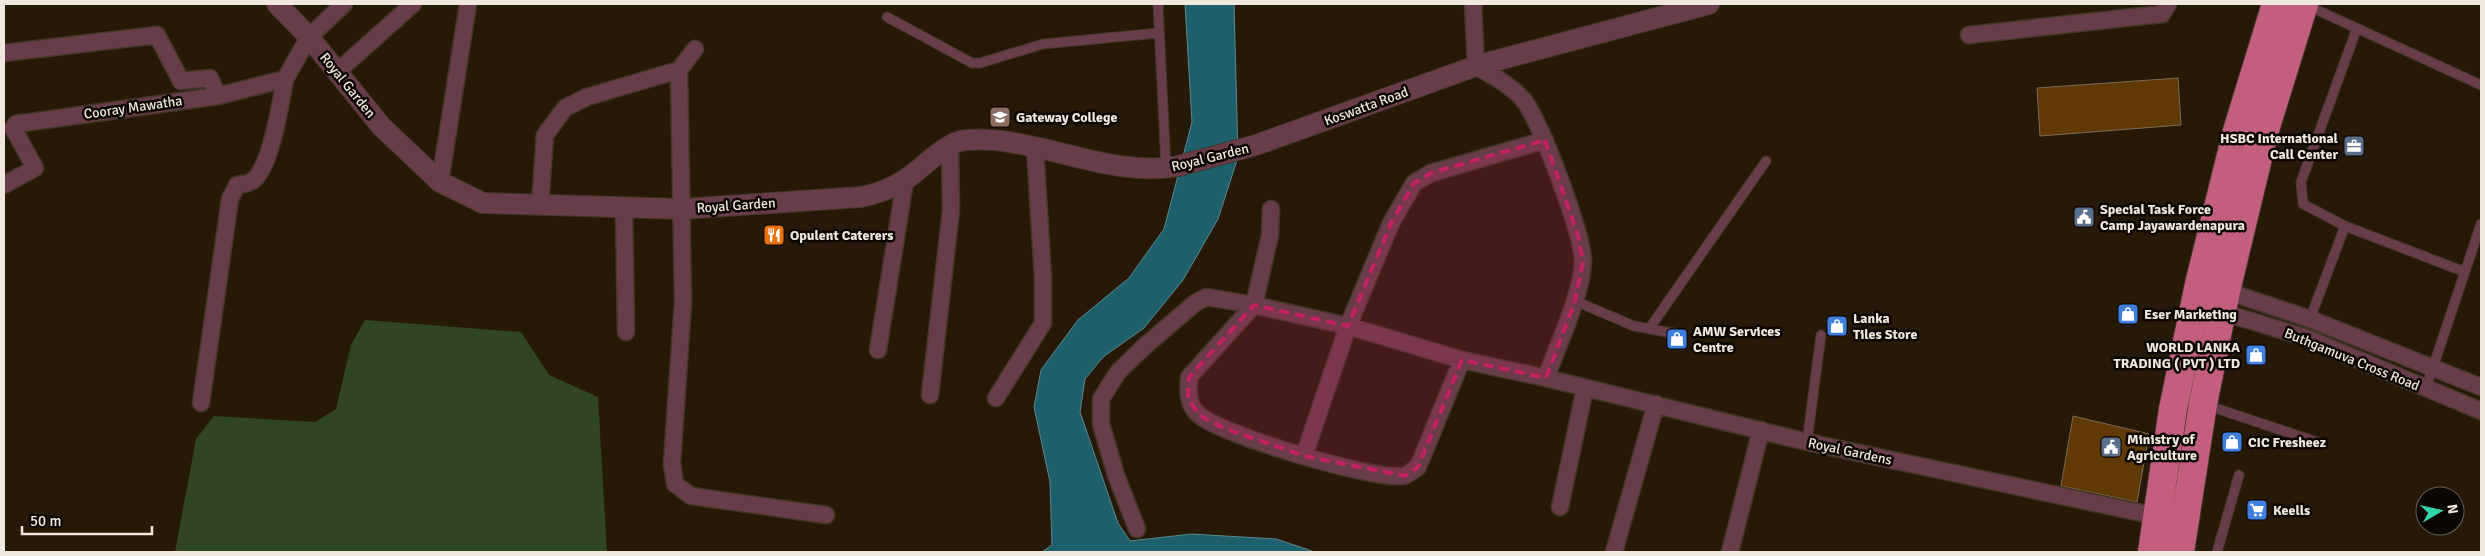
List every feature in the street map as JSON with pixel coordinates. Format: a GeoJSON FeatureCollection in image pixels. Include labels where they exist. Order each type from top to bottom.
{"type":"FeatureCollection","features":[{"type":"Feature","properties":{"kind":"highway"},"geometry":{"type":"LineString","coordinates":[[2152,552],[2173,409],[2199,284],[2236,131],[2276,4]]}},
{"type":"Feature","properties":{"kind":"highway"},"geometry":{"type":"LineString","coordinates":[[2180,552],[2203,404],[2224,302],[2264,134],[2304,4]]}},
{"type":"Feature","properties":{"kind":"street","name":"Royal Garden"},"geometry":{"type":"LineString","coordinates":[[277,4],[309,36],[381,126],[440,182],[483,203],[682,209],[861,197],[884,192],[904,180],[950,145],[964,140],[986,139],[1035,147],[1107,164],[1172,167],[1256,145]]}},
{"type":"Feature","properties":{"kind":"street"},"geometry":{"type":"LineString","coordinates":[[201,403],[230,198],[237,185],[252,182],[262,170],[273,140],[285,79],[309,36],[344,4]]}},
{"type":"Feature","properties":{"kind":"street"},"geometry":{"type":"LineString","coordinates":[[336,72],[413,4]]}},
{"type":"Feature","properties":{"kind":"street"},"geometry":{"type":"LineString","coordinates":[[440,182],[468,4]]}},
{"type":"Feature","properties":{"kind":"street"},"geometry":{"type":"LineString","coordinates":[[1473,4],[1476,66],[1504,83],[1524,102],[1545,140],[1578,235],[1583,262],[1575,301],[1546,378]]}},
{"type":"Feature","properties":{"kind":"street","name":"Koswatta Road"},"geometry":{"type":"LineString","coordinates":[[1256,145],[1476,66],[1709,4]]}},
{"type":"Feature","properties":{"kind":"street"},"geometry":{"type":"LineString","coordinates":[[1969,35],[2162,14],[2168,4]]}},
{"type":"Feature","properties":{"kind":"street"},"geometry":{"type":"LineString","coordinates":[[4,54],[157,35],[181,81],[210,78],[218,96]]}},
{"type":"Feature","properties":{"kind":"street"},"geometry":{"type":"LineString","coordinates":[[540,206],[545,135],[565,108],[587,97],[679,70],[695,50]]}},
{"type":"Feature","properties":{"kind":"street"},"geometry":{"type":"LineString","coordinates":[[679,70],[683,302],[672,463],[675,484],[691,496],[826,515]]}},
{"type":"Feature","properties":{"kind":"street","name":"Cooray Mawatha"},"geometry":{"type":"LineString","coordinates":[[4,185],[35,168],[13,128],[16,124],[218,96],[285,79]]}},
{"type":"Feature","properties":{"kind":"street"},"geometry":{"type":"LineString","coordinates":[[1304,456],[1348,326],[1391,223],[1414,183],[1431,173],[1545,140]]}},
{"type":"Feature","properties":{"kind":"street"},"geometry":{"type":"LineString","coordinates":[[930,395],[951,210],[950,145]]}},
{"type":"Feature","properties":{"kind":"street"},"geometry":{"type":"LineString","coordinates":[[996,398],[1043,323],[1043,279],[1035,147]]}},
{"type":"Feature","properties":{"kind":"street"},"geometry":{"type":"LineString","coordinates":[[878,350],[904,180]]}},
{"type":"Feature","properties":{"kind":"street"},"geometry":{"type":"LineString","coordinates":[[624,208],[626,332]]}},
{"type":"Feature","properties":{"kind":"street"},"geometry":{"type":"LineString","coordinates":[[1271,209],[1270,234],[1254,305],[1189,377],[1188,399],[1199,415],[1223,428],[1304,456],[1390,476],[1405,476],[1418,467],[1462,360]]}},
{"type":"Feature","properties":{"kind":"street","name":"Royal Gardens"},"geometry":{"type":"LineString","coordinates":[[1137,529],[1116,475],[1101,424],[1101,399],[1118,372],[1195,303],[1207,297],[1254,305],[1348,326],[1462,360],[1656,404],[1807,442],[2156,516]]}},
{"type":"Feature","properties":{"kind":"street","name":"Buthgamuva Cross Road"},"geometry":{"type":"LineString","coordinates":[[2224,302],[2310,318],[2481,387]]}},
{"type":"Feature","properties":{"kind":"street","name":"Buthgamuva Cross Road"},"geometry":{"type":"LineString","coordinates":[[2224,302],[2481,411]]}},
{"type":"Feature","properties":{"kind":"street"},"geometry":{"type":"LineString","coordinates":[[1560,507],[1585,388]]}},
{"type":"Feature","properties":{"kind":"street"},"geometry":{"type":"LineString","coordinates":[[1614,552],[1656,404]]}},
{"type":"Feature","properties":{"kind":"street"},"geometry":{"type":"LineString","coordinates":[[1730,552],[1761,430]]}},
{"type":"Feature","properties":{"kind":"lane"},"geometry":{"type":"LineString","coordinates":[[1158,4],[1158,33],[1172,167]]}},
{"type":"Feature","properties":{"kind":"lane"},"geometry":{"type":"LineString","coordinates":[[2304,4],[2481,85]]}},
{"type":"Feature","properties":{"kind":"lane"},"geometry":{"type":"LineString","coordinates":[[887,17],[972,63],[980,63],[1043,44],[1158,33]]}},
{"type":"Feature","properties":{"kind":"lane"},"geometry":{"type":"LineString","coordinates":[[2357,28],[2301,182],[2303,204],[2344,226],[2465,272]]}},
{"type":"Feature","properties":{"kind":"lane"},"geometry":{"type":"LineString","coordinates":[[1649,329],[1766,161]]}},
{"type":"Feature","properties":{"kind":"lane"},"geometry":{"type":"LineString","coordinates":[[2426,388],[2431,367],[2481,224]]}},
{"type":"Feature","properties":{"kind":"lane"},"geometry":{"type":"LineString","coordinates":[[2310,318],[2344,226]]}},
{"type":"Feature","properties":{"kind":"lane"},"geometry":{"type":"LineString","coordinates":[[1575,301],[1634,326],[1678,334]]}},
{"type":"Feature","properties":{"kind":"lane"},"geometry":{"type":"LineString","coordinates":[[1807,442],[1821,335]]}},
{"type":"Feature","properties":{"kind":"lane"},"geometry":{"type":"LineString","coordinates":[[2203,404],[2317,442]]}},
{"type":"Feature","properties":{"kind":"lane"},"geometry":{"type":"LineString","coordinates":[[2217,552],[2239,475]]}},
{"type":"Feature","properties":{"kind":"highlighted area"},"geometry":{"type":"Polygon","coordinates":[[[1545,140],[1578,235],[1583,262],[1575,301],[1546,378],[1462,360],[1418,467],[1405,476],[1304,456],[1223,428],[1199,415],[1188,399],[1189,377],[1254,305],[1348,326],[1391,223],[1414,183],[1431,173],[1545,140]]]}},
{"type":"Feature","properties":{"kind":"green space"},"geometry":{"type":"Polygon","coordinates":[[[365,320],[521,332],[549,375],[598,397],[607,552],[175,552],[196,439],[214,416],[315,422],[336,409],[351,345],[365,320]]]}},
{"type":"Feature","properties":{"kind":"water"},"geometry":{"type":"Polygon","coordinates":[[[1185,4],[1234,4],[1238,157],[1218,219],[1183,280],[1144,328],[1103,357],[1085,379],[1080,412],[1118,523],[1130,541],[1191,534],[1276,539],[1315,552],[1042,552],[1052,545],[1050,482],[1034,407],[1041,370],[1078,320],[1129,278],[1164,229],[1192,122],[1185,4]]]}},
{"type":"Feature","properties":{"kind":"building"},"geometry":{"type":"Polygon","coordinates":[[[2178,78],[2181,125],[2040,136],[2037,88],[2178,78]]]}},
{"type":"Feature","properties":{"kind":"building","name":"Ministry of Agriculture"},"geometry":{"type":"Polygon","coordinates":[[[2073,416],[2149,434],[2137,502],[2061,486],[2073,416]]]}},
{"type":"Feature","properties":{"kind":"place","name":"Gateway College"},"geometry":{"type":"Point","coordinates":[1000,117]}},
{"type":"Feature","properties":{"kind":"place","name":"HSBC International Call Center"},"geometry":{"type":"Point","coordinates":[2354,146]}},
{"type":"Feature","properties":{"kind":"place","name":"Special Task Force Camp Jayawardenapura"},"geometry":{"type":"Point","coordinates":[2084,217]}},
{"type":"Feature","properties":{"kind":"place","name":"Opulent Caterers"},"geometry":{"type":"Point","coordinates":[774,235]}},
{"type":"Feature","properties":{"kind":"place","name":"Eser Marketing"},"geometry":{"type":"Point","coordinates":[2128,314]}},
{"type":"Feature","properties":{"kind":"place","name":"Lanka Tiles Store"},"geometry":{"type":"Point","coordinates":[1837,326]}},
{"type":"Feature","properties":{"kind":"place","name":"AMW Services Centre"},"geometry":{"type":"Point","coordinates":[1677,339]}},
{"type":"Feature","properties":{"kind":"place","name":"WORLD LANKA TRADING ( PVT ) LTD"},"geometry":{"type":"Point","coordinates":[2256,355]}},
{"type":"Feature","properties":{"kind":"place","name":"CIC Fresheez"},"geometry":{"type":"Point","coordinates":[2232,442]}},
{"type":"Feature","properties":{"kind":"place","name":"Ministry of Agriculture"},"geometry":{"type":"Point","coordinates":[2111,447]}},
{"type":"Feature","properties":{"kind":"place","name":"Keells"},"geometry":{"type":"Point","coordinates":[2257,510]}}]}
